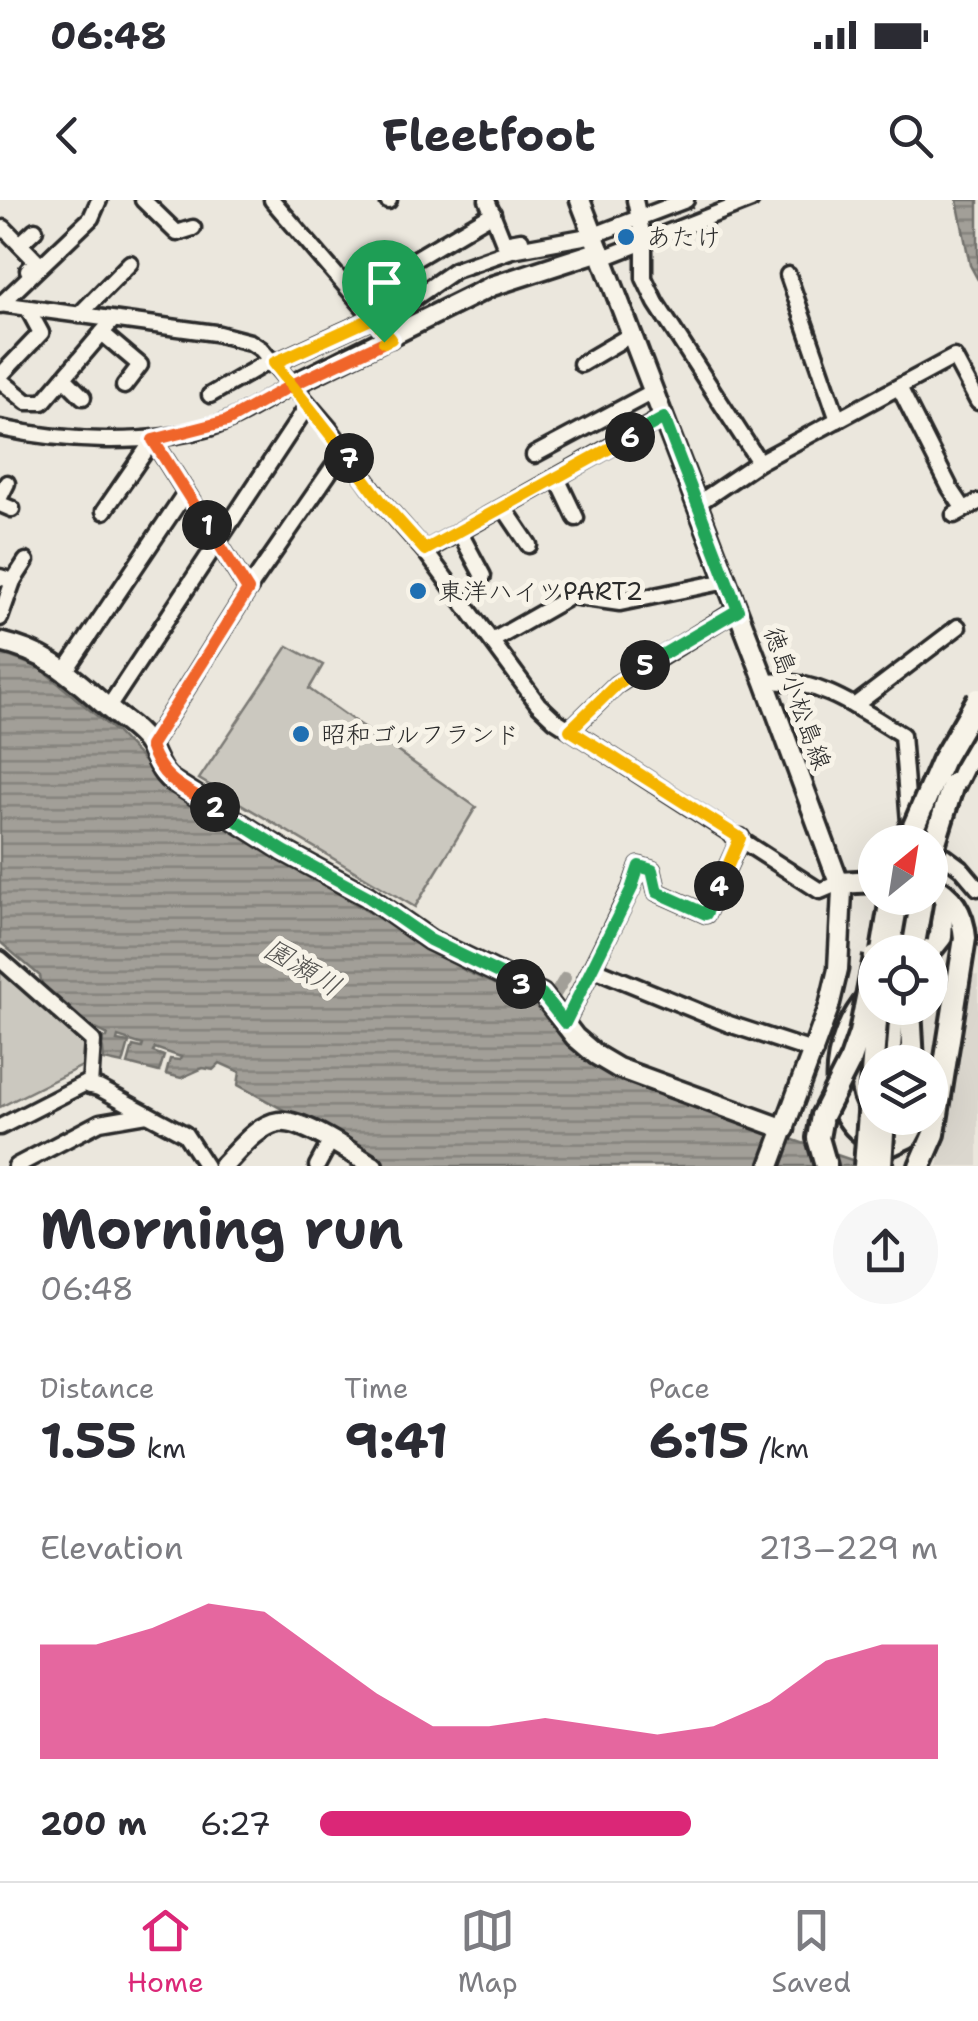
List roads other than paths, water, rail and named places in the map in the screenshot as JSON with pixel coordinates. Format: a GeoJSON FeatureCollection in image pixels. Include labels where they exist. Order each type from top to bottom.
{"type":"FeatureCollection","features":[{"type":"Feature","properties":{"kind":"main road"},"geometry":{"type":"LineString","coordinates":[[914,825],[942,761],[978,699]]}},
{"type":"Feature","properties":{"kind":"main road"},"geometry":{"type":"LineString","coordinates":[[936,825],[978,736]]}},
{"type":"Feature","properties":{"kind":"main road"},"geometry":{"type":"LineString","coordinates":[[940,825],[953,784]]}},
{"type":"Feature","properties":{"kind":"main road"},"geometry":{"type":"LineString","coordinates":[[841,887],[858,884]]}},
{"type":"Feature","properties":{"kind":"main road"},"geometry":{"type":"LineString","coordinates":[[841,887],[858,891]]}},
{"type":"Feature","properties":{"kind":"main road"},"geometry":{"type":"LineString","coordinates":[[920,1166],[934,1134],[970,970],[962,917],[948,897]]}},
{"type":"Feature","properties":{"kind":"main road"},"geometry":{"type":"LineString","coordinates":[[858,1012],[848,1025],[836,1068],[841,1096],[858,1131]]}},
{"type":"Feature","properties":{"kind":"main road"},"geometry":{"type":"LineString","coordinates":[[826,1166],[820,1152],[819,1128],[856,1046],[861,1025]]}},
{"type":"Feature","properties":{"kind":"main road"},"geometry":{"type":"LineString","coordinates":[[865,1166],[875,1025]]}},
{"type":"Feature","properties":{"kind":"main road"},"geometry":{"type":"LineString","coordinates":[[861,1135],[897,1144],[908,1135]]}},
{"type":"Feature","properties":{"kind":"main road"},"geometry":{"type":"LineString","coordinates":[[881,1166],[883,1135]]}},
{"type":"Feature","properties":{"kind":"street"},"geometry":{"type":"LineString","coordinates":[[0,303],[91,218],[99,200]]}},
{"type":"Feature","properties":{"kind":"street"},"geometry":{"type":"LineString","coordinates":[[143,200],[177,233],[193,228]]}},
{"type":"Feature","properties":{"kind":"street"},"geometry":{"type":"LineString","coordinates":[[272,200],[391,339]]}},
{"type":"Feature","properties":{"kind":"street","name":"徳島小松島線"},"geometry":{"type":"LineString","coordinates":[[580,200],[841,887],[838,969],[815,1052],[770,1166]]}},
{"type":"Feature","properties":{"kind":"street"},"geometry":{"type":"LineString","coordinates":[[634,200],[644,242],[644,278],[656,303],[759,462]]}},
{"type":"Feature","properties":{"kind":"street"},"geometry":{"type":"LineString","coordinates":[[0,428],[153,440],[227,421],[492,286],[686,200]]}},
{"type":"Feature","properties":{"kind":"street"},"geometry":{"type":"LineString","coordinates":[[210,394],[264,364],[274,363],[410,301],[456,270],[512,250],[596,241],[644,242],[725,204],[751,200]]}},
{"type":"Feature","properties":{"kind":"street"},"geometry":{"type":"LineString","coordinates":[[382,284],[490,206],[504,243],[560,235],[596,241]]}},
{"type":"Feature","properties":{"kind":"street"},"geometry":{"type":"LineString","coordinates":[[0,303],[37,262],[4,228]]}},
{"type":"Feature","properties":{"kind":"street"},"geometry":{"type":"LineString","coordinates":[[20,244],[34,230]]}},
{"type":"Feature","properties":{"kind":"street"},"geometry":{"type":"LineString","coordinates":[[79,315],[130,263]]}},
{"type":"Feature","properties":{"kind":"street"},"geometry":{"type":"LineString","coordinates":[[371,264],[394,306]]}},
{"type":"Feature","properties":{"kind":"street"},"geometry":{"type":"LineString","coordinates":[[788,275],[838,420]]}},
{"type":"Feature","properties":{"kind":"street"},"geometry":{"type":"LineString","coordinates":[[0,303],[237,337],[261,350],[425,550],[538,704],[570,730],[820,891],[841,887]]}},
{"type":"Feature","properties":{"kind":"street"},"geometry":{"type":"LineString","coordinates":[[28,309],[41,333],[0,378],[27,402],[43,402],[114,320]]}},
{"type":"Feature","properties":{"kind":"street"},"geometry":{"type":"LineString","coordinates":[[102,333],[140,365],[124,386]]}},
{"type":"Feature","properties":{"kind":"street"},"geometry":{"type":"LineString","coordinates":[[581,364],[632,334]]}},
{"type":"Feature","properties":{"kind":"street"},"geometry":{"type":"LineString","coordinates":[[697,504],[759,462],[954,357],[978,402]]}},
{"type":"Feature","properties":{"kind":"street"},"geometry":{"type":"LineString","coordinates":[[64,378],[83,396]]}},
{"type":"Feature","properties":{"kind":"street"},"geometry":{"type":"LineString","coordinates":[[899,386],[950,488],[965,508]]}},
{"type":"Feature","properties":{"kind":"street"},"geometry":{"type":"LineString","coordinates":[[534,455],[654,391]]}},
{"type":"Feature","properties":{"kind":"street"},"geometry":{"type":"LineString","coordinates":[[108,708],[308,405]]}},
{"type":"Feature","properties":{"kind":"street"},"geometry":{"type":"LineString","coordinates":[[425,550],[664,418]]}},
{"type":"Feature","properties":{"kind":"street"},"geometry":{"type":"LineString","coordinates":[[153,440],[248,590]]}},
{"type":"Feature","properties":{"kind":"street"},"geometry":{"type":"LineString","coordinates":[[104,510],[153,440]]}},
{"type":"Feature","properties":{"kind":"street"},"geometry":{"type":"LineString","coordinates":[[150,746],[248,590],[344,450]]}},
{"type":"Feature","properties":{"kind":"street"},"geometry":{"type":"LineString","coordinates":[[557,478],[576,518]]}},
{"type":"Feature","properties":{"kind":"street"},"geometry":{"type":"LineString","coordinates":[[4,504],[7,483]]}},
{"type":"Feature","properties":{"kind":"street"},"geometry":{"type":"LineString","coordinates":[[66,670],[185,493]]}},
{"type":"Feature","properties":{"kind":"street"},"geometry":{"type":"LineString","coordinates":[[504,508],[529,545]]}},
{"type":"Feature","properties":{"kind":"street"},"geometry":{"type":"LineString","coordinates":[[460,532],[483,576]]}},
{"type":"Feature","properties":{"kind":"street"},"geometry":{"type":"LineString","coordinates":[[0,618],[6,579],[26,560]]}},
{"type":"Feature","properties":{"kind":"street"},"geometry":{"type":"LineString","coordinates":[[492,641],[572,596],[620,603],[727,580]]}},
{"type":"Feature","properties":{"kind":"street"},"geometry":{"type":"LineString","coordinates":[[570,730],[625,679],[738,610]]}},
{"type":"Feature","properties":{"kind":"street"},"geometry":{"type":"LineString","coordinates":[[854,706],[958,628]]}},
{"type":"Feature","properties":{"kind":"street"},"geometry":{"type":"LineString","coordinates":[[0,642],[35,651],[66,670],[150,746],[158,768],[168,778],[284,851],[367,896],[430,940],[542,994],[596,1055],[618,1068],[784,1132]]}},
{"type":"Feature","properties":{"kind":"street"},"geometry":{"type":"LineString","coordinates":[[766,682],[789,680],[854,706],[902,735],[908,804],[906,825]]}},
{"type":"Feature","properties":{"kind":"street"},"geometry":{"type":"LineString","coordinates":[[561,1016],[592,968],[639,866],[652,870],[657,892],[706,914],[740,838]]}},
{"type":"Feature","properties":{"kind":"street"},"geometry":{"type":"LineString","coordinates":[[948,858],[978,888]]}},
{"type":"Feature","properties":{"kind":"street"},"geometry":{"type":"LineString","coordinates":[[0,959],[93,1041],[90,1086]]}},
{"type":"Feature","properties":{"kind":"street"},"geometry":{"type":"LineString","coordinates":[[592,968],[730,1024],[815,1052]]}},
{"type":"Feature","properties":{"kind":"street"},"geometry":{"type":"LineString","coordinates":[[0,1127],[84,1084],[185,1134],[206,1166]]}},
{"type":"Feature","properties":{"kind":"street"},"geometry":{"type":"LineString","coordinates":[[16,1166],[100,1122],[147,1114]]}},
{"type":"Feature","properties":{"kind":"street"},"geometry":{"type":"LineString","coordinates":[[223,1166],[247,1140],[279,1122],[297,1124],[374,1166]]}},
{"type":"Feature","properties":{"kind":"street"},"geometry":{"type":"LineString","coordinates":[[317,1166],[330,1142]]}},
{"type":"Feature","properties":{"kind":"water"},"geometry":{"type":"Polygon","coordinates":[[[957,200],[978,200],[978,280],[970,265],[957,200]]]}},
{"type":"Feature","properties":{"kind":"water","name":"園瀬川"},"geometry":{"type":"Polygon","coordinates":[[[0,653],[40,668],[116,732],[176,795],[467,972],[539,1004],[606,1071],[680,1101],[869,1166],[387,1166],[238,1085],[240,1072],[220,1063],[213,1070],[203,1068],[181,1078],[166,1074],[170,1059],[181,1057],[155,1048],[153,1052],[164,1056],[159,1072],[128,1064],[133,1046],[143,1045],[118,1037],[117,1041],[129,1043],[123,1064],[104,1060],[98,1038],[108,1035],[90,1026],[43,988],[40,976],[0,942],[0,653]]]}},
{"type":"Feature","properties":{"kind":"waterway"},"geometry":{"type":"LineString","coordinates":[[546,1010],[565,978]]}},
{"type":"Feature","properties":{"kind":"place","name":"あたけ"},"geometry":{"type":"Point","coordinates":[626,237]}},
{"type":"Feature","properties":{"kind":"place","name":"東洋ハイツPART2"},"geometry":{"type":"Point","coordinates":[418,591]}},
{"type":"Feature","properties":{"kind":"place","name":"昭和ゴルフランド"},"geometry":{"type":"Point","coordinates":[301,734]}}]}
